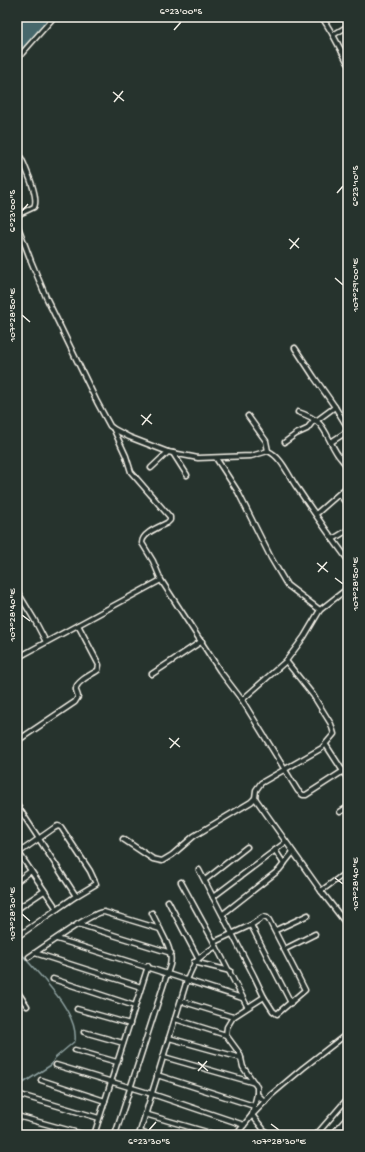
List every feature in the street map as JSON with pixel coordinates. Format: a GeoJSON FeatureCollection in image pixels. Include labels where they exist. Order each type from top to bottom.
{"type":"FeatureCollection","features":[{"type":"Feature","properties":{"kind":"street"},"geometry":{"type":"LineString","coordinates":[[17,59],[54,17]]}},
{"type":"Feature","properties":{"kind":"street"},"geometry":{"type":"LineString","coordinates":[[322,17],[348,62]]}},
{"type":"Feature","properties":{"kind":"street"},"geometry":{"type":"LineString","coordinates":[[333,35],[348,26]]}},
{"type":"Feature","properties":{"kind":"street"},"geometry":{"type":"LineString","coordinates":[[342,52],[348,48]]}},
{"type":"Feature","properties":{"kind":"street"},"geometry":{"type":"LineString","coordinates":[[17,150],[28,176],[36,201],[34,207],[18,214],[17,217]]}},
{"type":"Feature","properties":{"kind":"street"},"geometry":{"type":"LineString","coordinates":[[17,224],[30,261],[46,297],[110,426],[129,437],[168,452],[198,458],[251,456],[268,451],[275,455],[281,463],[348,560]]}},
{"type":"Feature","properties":{"kind":"street"},"geometry":{"type":"LineString","coordinates":[[295,348],[348,428]]}},
{"type":"Feature","properties":{"kind":"street"},"geometry":{"type":"LineString","coordinates":[[285,442],[296,434],[307,429],[315,420],[334,407]]}},
{"type":"Feature","properties":{"kind":"street"},"geometry":{"type":"LineString","coordinates":[[298,412],[315,420],[325,430],[338,455],[348,468]]}},
{"type":"Feature","properties":{"kind":"street"},"geometry":{"type":"LineString","coordinates":[[248,416],[266,441],[268,451]]}},
{"type":"Feature","properties":{"kind":"street"},"geometry":{"type":"LineString","coordinates":[[114,429],[131,472],[170,517],[170,520],[167,523],[145,536],[142,543],[153,561],[161,580],[202,641],[220,671],[242,700],[298,791],[303,795],[306,795],[348,768]]}},
{"type":"Feature","properties":{"kind":"street"},"geometry":{"type":"LineString","coordinates":[[331,442],[348,431]]}},
{"type":"Feature","properties":{"kind":"street"},"geometry":{"type":"LineString","coordinates":[[151,468],[168,452]]}},
{"type":"Feature","properties":{"kind":"street"},"geometry":{"type":"LineString","coordinates":[[173,453],[187,475]]}},
{"type":"Feature","properties":{"kind":"street"},"geometry":{"type":"LineString","coordinates":[[216,458],[238,492],[271,558],[287,585],[320,610]]}},
{"type":"Feature","properties":{"kind":"street"},"geometry":{"type":"LineString","coordinates":[[316,514],[348,486]]}},
{"type":"Feature","properties":{"kind":"street"},"geometry":{"type":"LineString","coordinates":[[341,496],[348,506]]}},
{"type":"Feature","properties":{"kind":"street"},"geometry":{"type":"LineString","coordinates":[[333,539],[348,530]]}},
{"type":"Feature","properties":{"kind":"street"},"geometry":{"type":"LineString","coordinates":[[17,658],[161,580]]}},
{"type":"Feature","properties":{"kind":"street"},"geometry":{"type":"LineString","coordinates":[[242,700],[286,660],[301,642],[320,610],[348,588]]}},
{"type":"Feature","properties":{"kind":"street"},"geometry":{"type":"LineString","coordinates":[[17,591],[46,642]]}},
{"type":"Feature","properties":{"kind":"street"},"geometry":{"type":"LineString","coordinates":[[17,741],[75,702],[78,697],[75,688],[76,686],[80,681],[98,670],[99,665],[78,625]]}},
{"type":"Feature","properties":{"kind":"street"},"geometry":{"type":"LineString","coordinates":[[152,674],[202,641]]}},
{"type":"Feature","properties":{"kind":"street"},"geometry":{"type":"LineString","coordinates":[[286,660],[310,689],[334,730],[334,734],[333,738],[326,745],[261,784],[256,790],[255,798],[321,891],[348,926]]}},
{"type":"Feature","properties":{"kind":"street"},"geometry":{"type":"LineString","coordinates":[[326,745],[348,779]]}},
{"type":"Feature","properties":{"kind":"street"},"geometry":{"type":"LineString","coordinates":[[17,758],[17,764]]}},
{"type":"Feature","properties":{"kind":"street"},"geometry":{"type":"LineString","coordinates":[[123,840],[153,859],[162,860],[172,855],[194,836],[242,808],[255,798]]}},
{"type":"Feature","properties":{"kind":"street"},"geometry":{"type":"LineString","coordinates":[[17,805],[76,896]]}},
{"type":"Feature","properties":{"kind":"street"},"geometry":{"type":"LineString","coordinates":[[340,812],[348,807]]}},
{"type":"Feature","properties":{"kind":"street"},"geometry":{"type":"LineString","coordinates":[[17,937],[96,884],[90,872],[60,826],[54,828],[18,854],[57,909]]}},
{"type":"Feature","properties":{"kind":"street"},"geometry":{"type":"LineString","coordinates":[[213,896],[286,842]]}},
{"type":"Feature","properties":{"kind":"street"},"geometry":{"type":"LineString","coordinates":[[205,880],[247,847]]}},
{"type":"Feature","properties":{"kind":"street"},"geometry":{"type":"LineString","coordinates":[[275,850],[284,864]]}},
{"type":"Feature","properties":{"kind":"street"},"geometry":{"type":"LineString","coordinates":[[223,914],[279,870],[293,852]]}},
{"type":"Feature","properties":{"kind":"street"},"geometry":{"type":"LineString","coordinates":[[149,1135],[139,1134],[187,980],[194,962],[198,958],[215,944],[232,933],[251,925],[263,917],[267,918],[276,930],[305,990],[291,1003],[275,1014],[264,997],[259,985],[232,933],[223,914],[199,870]]}},
{"type":"Feature","properties":{"kind":"street"},"geometry":{"type":"LineString","coordinates":[[321,891],[348,871]]}},
{"type":"Feature","properties":{"kind":"street"},"geometry":{"type":"LineString","coordinates":[[17,881],[31,872]]}},
{"type":"Feature","properties":{"kind":"street"},"geometry":{"type":"LineString","coordinates":[[181,882],[230,971],[247,1006]]}},
{"type":"Feature","properties":{"kind":"street"},"geometry":{"type":"LineString","coordinates":[[17,909],[44,891]]}},
{"type":"Feature","properties":{"kind":"street"},"geometry":{"type":"LineString","coordinates":[[168,901],[198,958]]}},
{"type":"Feature","properties":{"kind":"street"},"geometry":{"type":"LineString","coordinates":[[29,957],[78,924],[100,912],[160,929]]}},
{"type":"Feature","properties":{"kind":"street"},"geometry":{"type":"LineString","coordinates":[[115,1135],[172,957],[152,913]]}},
{"type":"Feature","properties":{"kind":"street"},"geometry":{"type":"LineString","coordinates":[[276,930],[308,915]]}},
{"type":"Feature","properties":{"kind":"street"},"geometry":{"type":"LineString","coordinates":[[78,924],[171,953]]}},
{"type":"Feature","properties":{"kind":"street"},"geometry":{"type":"LineString","coordinates":[[251,925],[291,1003]]}},
{"type":"Feature","properties":{"kind":"street"},"geometry":{"type":"LineString","coordinates":[[285,948],[315,934]]}},
{"type":"Feature","properties":{"kind":"street"},"geometry":{"type":"LineString","coordinates":[[57,939],[148,966],[167,974],[242,998]]}},
{"type":"Feature","properties":{"kind":"street"},"geometry":{"type":"LineString","coordinates":[[35,953],[141,987]]}},
{"type":"Feature","properties":{"kind":"street"},"geometry":{"type":"LineString","coordinates":[[194,962],[230,971]]}},
{"type":"Feature","properties":{"kind":"street"},"geometry":{"type":"LineString","coordinates":[[94,1135],[148,966]]}},
{"type":"Feature","properties":{"kind":"street"},"geometry":{"type":"LineString","coordinates":[[53,979],[135,1006]]}},
{"type":"Feature","properties":{"kind":"street"},"geometry":{"type":"LineString","coordinates":[[17,991],[27,1006]]}},
{"type":"Feature","properties":{"kind":"street"},"geometry":{"type":"LineString","coordinates":[[226,1035],[227,1027],[233,1017],[247,1006],[264,997]]}},
{"type":"Feature","properties":{"kind":"street"},"geometry":{"type":"LineString","coordinates":[[181,1001],[233,1017]]}},
{"type":"Feature","properties":{"kind":"street"},"geometry":{"type":"LineString","coordinates":[[77,1009],[130,1024]]}},
{"type":"Feature","properties":{"kind":"street"},"geometry":{"type":"LineString","coordinates":[[175,1019],[226,1035],[238,1051],[243,1067],[257,1087],[257,1094],[252,1115]]}},
{"type":"Feature","properties":{"kind":"street"},"geometry":{"type":"LineString","coordinates":[[84,1032],[124,1043]]}},
{"type":"Feature","properties":{"kind":"street"},"geometry":{"type":"LineString","coordinates":[[236,1135],[265,1102],[303,1068],[346,1034],[348,1040]]}},
{"type":"Feature","properties":{"kind":"street"},"geometry":{"type":"LineString","coordinates":[[169,1038],[241,1058]]}},
{"type":"Feature","properties":{"kind":"street"},"geometry":{"type":"LineString","coordinates":[[75,1050],[117,1062]]}},
{"type":"Feature","properties":{"kind":"street"},"geometry":{"type":"LineString","coordinates":[[164,1056],[255,1083]]}},
{"type":"Feature","properties":{"kind":"street"},"geometry":{"type":"LineString","coordinates":[[56,1065],[131,1087],[244,1125]]}},
{"type":"Feature","properties":{"kind":"street"},"geometry":{"type":"LineString","coordinates":[[158,1075],[254,1106]]}},
{"type":"Feature","properties":{"kind":"street"},"geometry":{"type":"LineString","coordinates":[[41,1080],[105,1101]]}},
{"type":"Feature","properties":{"kind":"street"},"geometry":{"type":"LineString","coordinates":[[17,1094],[100,1118]]}},
{"type":"Feature","properties":{"kind":"street"},"geometry":{"type":"LineString","coordinates":[[257,1094],[265,1102]]}},
{"type":"Feature","properties":{"kind":"street"},"geometry":{"type":"LineString","coordinates":[[316,1135],[348,1098]]}},
{"type":"Feature","properties":{"kind":"street"},"geometry":{"type":"LineString","coordinates":[[145,1114],[216,1135]]}},
{"type":"Feature","properties":{"kind":"street"},"geometry":{"type":"LineString","coordinates":[[252,1115],[268,1135]]}},
{"type":"Feature","properties":{"kind":"street"},"geometry":{"type":"LineString","coordinates":[[17,1116],[86,1135]]}},
{"type":"Feature","properties":{"kind":"street"},"geometry":{"type":"LineString","coordinates":[[332,1135],[348,1117]]}},
{"type":"Feature","properties":{"kind":"street"},"geometry":{"type":"LineString","coordinates":[[339,1127],[348,1127]]}},
{"type":"Feature","properties":{"kind":"water"},"geometry":{"type":"Polygon","coordinates":[[[17,17],[54,17],[17,57],[17,17]]]}},
{"type":"Feature","properties":{"kind":"waterway"},"geometry":{"type":"LineString","coordinates":[[17,948],[63,1004],[70,1016],[74,1029],[75,1041],[55,1058],[51,1065],[17,1087]]}}]}
